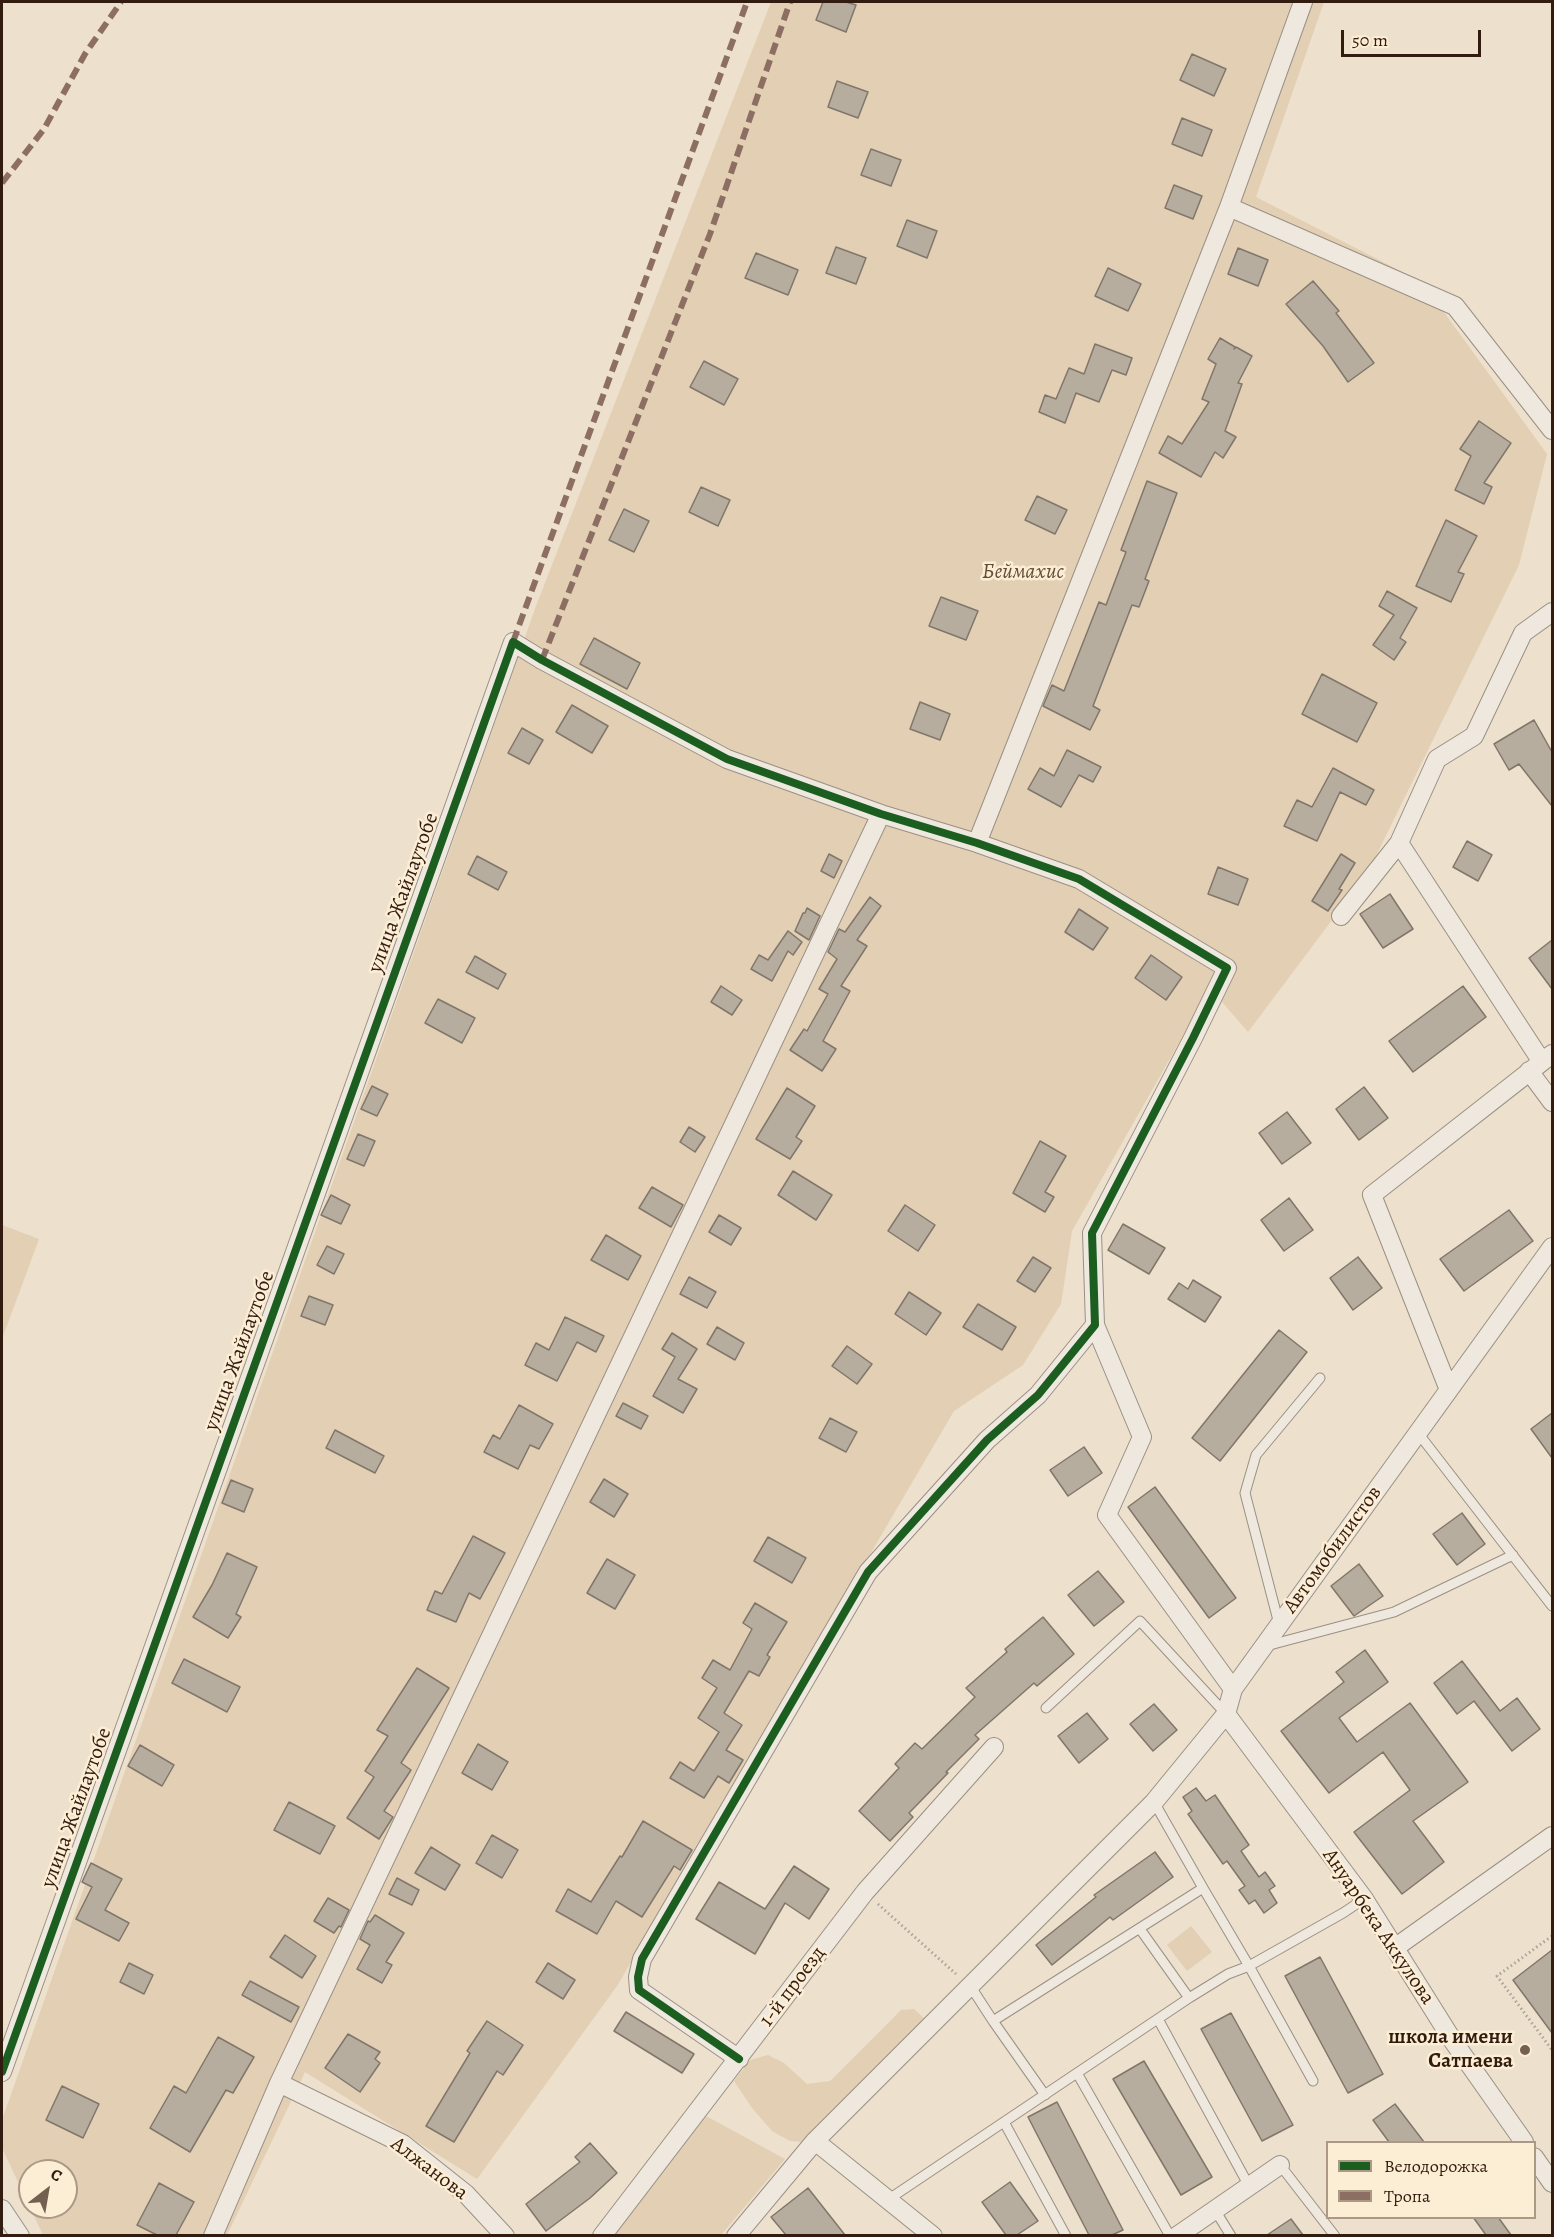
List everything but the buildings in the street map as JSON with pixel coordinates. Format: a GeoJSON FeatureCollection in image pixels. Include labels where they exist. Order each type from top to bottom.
{"type":"FeatureCollection","features":[{"type":"Feature","properties":{"kind":"street"},"geometry":{"type":"LineString","coordinates":[[977,843],[1229,207],[1303,2]]}},
{"type":"Feature","properties":{"kind":"street"},"geometry":{"type":"LineString","coordinates":[[1229,207],[1455,306],[1552,429]]}},
{"type":"Feature","properties":{"kind":"street"},"geometry":{"type":"LineString","coordinates":[[1341,916],[1399,843],[1437,759],[1474,736],[1523,633],[1552,612]]}},
{"type":"Feature","properties":{"kind":"street","name":"улица Жайлаутобе"},"geometry":{"type":"LineString","coordinates":[[2,2072],[513,642],[542,660],[727,759],[881,814]]}},
{"type":"Feature","properties":{"kind":"street"},"geometry":{"type":"LineString","coordinates":[[213,2235],[279,2083],[881,814],[977,843],[1079,879],[1227,968],[1194,1038],[1092,1233],[1095,1325],[1142,1437],[1107,1515],[1233,1689]]}},
{"type":"Feature","properties":{"kind":"street"},"geometry":{"type":"LineString","coordinates":[[1399,843],[1541,1062],[1552,1102]]}},
{"type":"Feature","properties":{"kind":"street"},"geometry":{"type":"LineString","coordinates":[[1449,1390],[1372,1195],[1541,1062]]}},
{"type":"Feature","properties":{"kind":"street","name":"Автомобилистов"},"geometry":{"type":"LineString","coordinates":[[1226,1714],[1233,1689],[1262,1647],[1552,1247]]}},
{"type":"Feature","properties":{"kind":"street"},"geometry":{"type":"LineString","coordinates":[[739,2059],[639,1990],[638,1977],[642,1959],[868,1572],[987,1440],[1038,1395],[1095,1325]]}},
{"type":"Feature","properties":{"kind":"street"},"geometry":{"type":"LineString","coordinates":[[736,2235],[815,2141],[1154,1802],[1226,1714]]}},
{"type":"Feature","properties":{"kind":"street","name":"Ануарбека Аккулова"},"geometry":{"type":"LineString","coordinates":[[1226,1714],[1364,1899],[1453,2041],[1523,2141]]}},
{"type":"Feature","properties":{"kind":"street","name":"1-й проезд"},"geometry":{"type":"LineString","coordinates":[[602,2235],[865,1892],[994,1748]]}},
{"type":"Feature","properties":{"kind":"street"},"geometry":{"type":"LineString","coordinates":[[1396,1947],[1552,1836]]}},
{"type":"Feature","properties":{"kind":"street","name":"Алжанова"},"geometry":{"type":"LineString","coordinates":[[279,2083],[403,2144],[466,2194],[505,2235]]}},
{"type":"Feature","properties":{"kind":"street"},"geometry":{"type":"LineString","coordinates":[[815,2141],[933,2235]]}},
{"type":"Feature","properties":{"kind":"street"},"geometry":{"type":"LineString","coordinates":[[1536,2160],[1552,2183]]}},
{"type":"Feature","properties":{"kind":"street"},"geometry":{"type":"LineString","coordinates":[[1177,2235],[1280,2165]]}},
{"type":"Feature","properties":{"kind":"street"},"geometry":{"type":"LineString","coordinates":[[2,2209],[20,2235]]}},
{"type":"Feature","properties":{"kind":"lane"},"geometry":{"type":"LineString","coordinates":[[1279,1624],[1245,1493],[1256,1455],[1320,1378]]}},
{"type":"Feature","properties":{"kind":"lane"},"geometry":{"type":"LineString","coordinates":[[1418,1433],[1552,1606]]}},
{"type":"Feature","properties":{"kind":"lane"},"geometry":{"type":"LineString","coordinates":[[1262,1647],[1395,1612],[1513,1554]]}},
{"type":"Feature","properties":{"kind":"lane"},"geometry":{"type":"LineString","coordinates":[[1046,1708],[1140,1621],[1226,1714]]}},
{"type":"Feature","properties":{"kind":"lane"},"geometry":{"type":"LineString","coordinates":[[1154,1802],[1313,2081]]}},
{"type":"Feature","properties":{"kind":"lane"},"geometry":{"type":"LineString","coordinates":[[993,2021],[1203,1888]]}},
{"type":"Feature","properties":{"kind":"lane"},"geometry":{"type":"LineString","coordinates":[[889,2199],[1189,1998],[1228,1974],[1249,1966],[1343,1913],[1364,1899]]}},
{"type":"Feature","properties":{"kind":"lane"},"geometry":{"type":"LineString","coordinates":[[1140,1929],[1189,1998]]}},
{"type":"Feature","properties":{"kind":"lane"},"geometry":{"type":"LineString","coordinates":[[970,1987],[1045,2095]]}},
{"type":"Feature","properties":{"kind":"lane"},"geometry":{"type":"LineString","coordinates":[[1158,2019],[1249,2186]]}},
{"type":"Feature","properties":{"kind":"lane"},"geometry":{"type":"LineString","coordinates":[[1077,2073],[1170,2235]]}},
{"type":"Feature","properties":{"kind":"lane"},"geometry":{"type":"LineString","coordinates":[[1004,2122],[1066,2235]]}},
{"type":"Feature","properties":{"kind":"lane"},"geometry":{"type":"LineString","coordinates":[[1280,2165],[1335,2235]]}},
{"type":"Feature","properties":{"kind":"lane"},"geometry":{"type":"LineString","coordinates":[[1215,2210],[1231,2235]]}},
{"type":"Feature","properties":{"kind":"path"},"geometry":{"type":"LineString","coordinates":[[865,1892],[970,1987]]}},
{"type":"Feature","properties":{"kind":"path"},"geometry":{"type":"LineString","coordinates":[[1552,1936],[1497,1976],[1552,2050]]}},
{"type":"Feature","properties":{"kind":"green space","name":"Беймахис"},"geometry":{"type":"Polygon","coordinates":[[[771,2],[1324,2],[1256,197],[1422,282],[1547,454],[1519,565],[1368,872],[1248,1032],[1210,988],[1072,1231],[1061,1304],[1023,1365],[954,1411],[617,1986],[477,2179],[305,2072],[227,2235],[43,2235],[35,2219],[78,2219],[78,2159],[18,2159],[18,2182],[2,2148],[2,2120],[536,606],[771,2]]]}},
{"type":"Feature","properties":{"kind":"green space"},"geometry":{"type":"Polygon","coordinates":[[[2,1225],[39,1239],[2,1339],[2,1225]]]}},
{"type":"Feature","properties":{"kind":"green space"},"geometry":{"type":"Polygon","coordinates":[[[1191,1926],[1212,1952],[1187,1971],[1167,1945],[1191,1926]]]}},
{"type":"Feature","properties":{"kind":"green space"},"geometry":{"type":"Polygon","coordinates":[[[914,2009],[927,2021],[802,2142],[790,2141],[772,2131],[752,2108],[734,2081],[750,2060],[768,2055],[784,2063],[807,2084],[830,2081],[901,2010],[914,2009]]]}},
{"type":"Feature","properties":{"kind":"green space"},"geometry":{"type":"Polygon","coordinates":[[[706,2116],[785,2159],[721,2235],[616,2236],[613,2231],[706,2116]]]}},
{"type":"Feature","properties":{"kind":"marked path"},"geometry":{"type":"LineString","coordinates":[[2,183],[44,129],[85,54],[121,2]]}},
{"type":"Feature","properties":{"kind":"marked path"},"geometry":{"type":"LineString","coordinates":[[513,642],[747,2]]}},
{"type":"Feature","properties":{"kind":"marked path"},"geometry":{"type":"LineString","coordinates":[[542,660],[710,234],[790,2]]}},
{"type":"Feature","properties":{"kind":"cycle path"},"geometry":{"type":"LineString","coordinates":[[2,2072],[513,642],[542,660],[727,759],[881,814],[977,843],[1079,879],[1227,968],[1092,1233],[1095,1325],[1038,1395],[987,1440],[868,1572],[642,1959],[638,1977],[639,1990],[739,2059]]}},
{"type":"Feature","properties":{"kind":"place","name":"школа имени Сатпаева"},"geometry":{"type":"Point","coordinates":[1525,2050]}}]}
